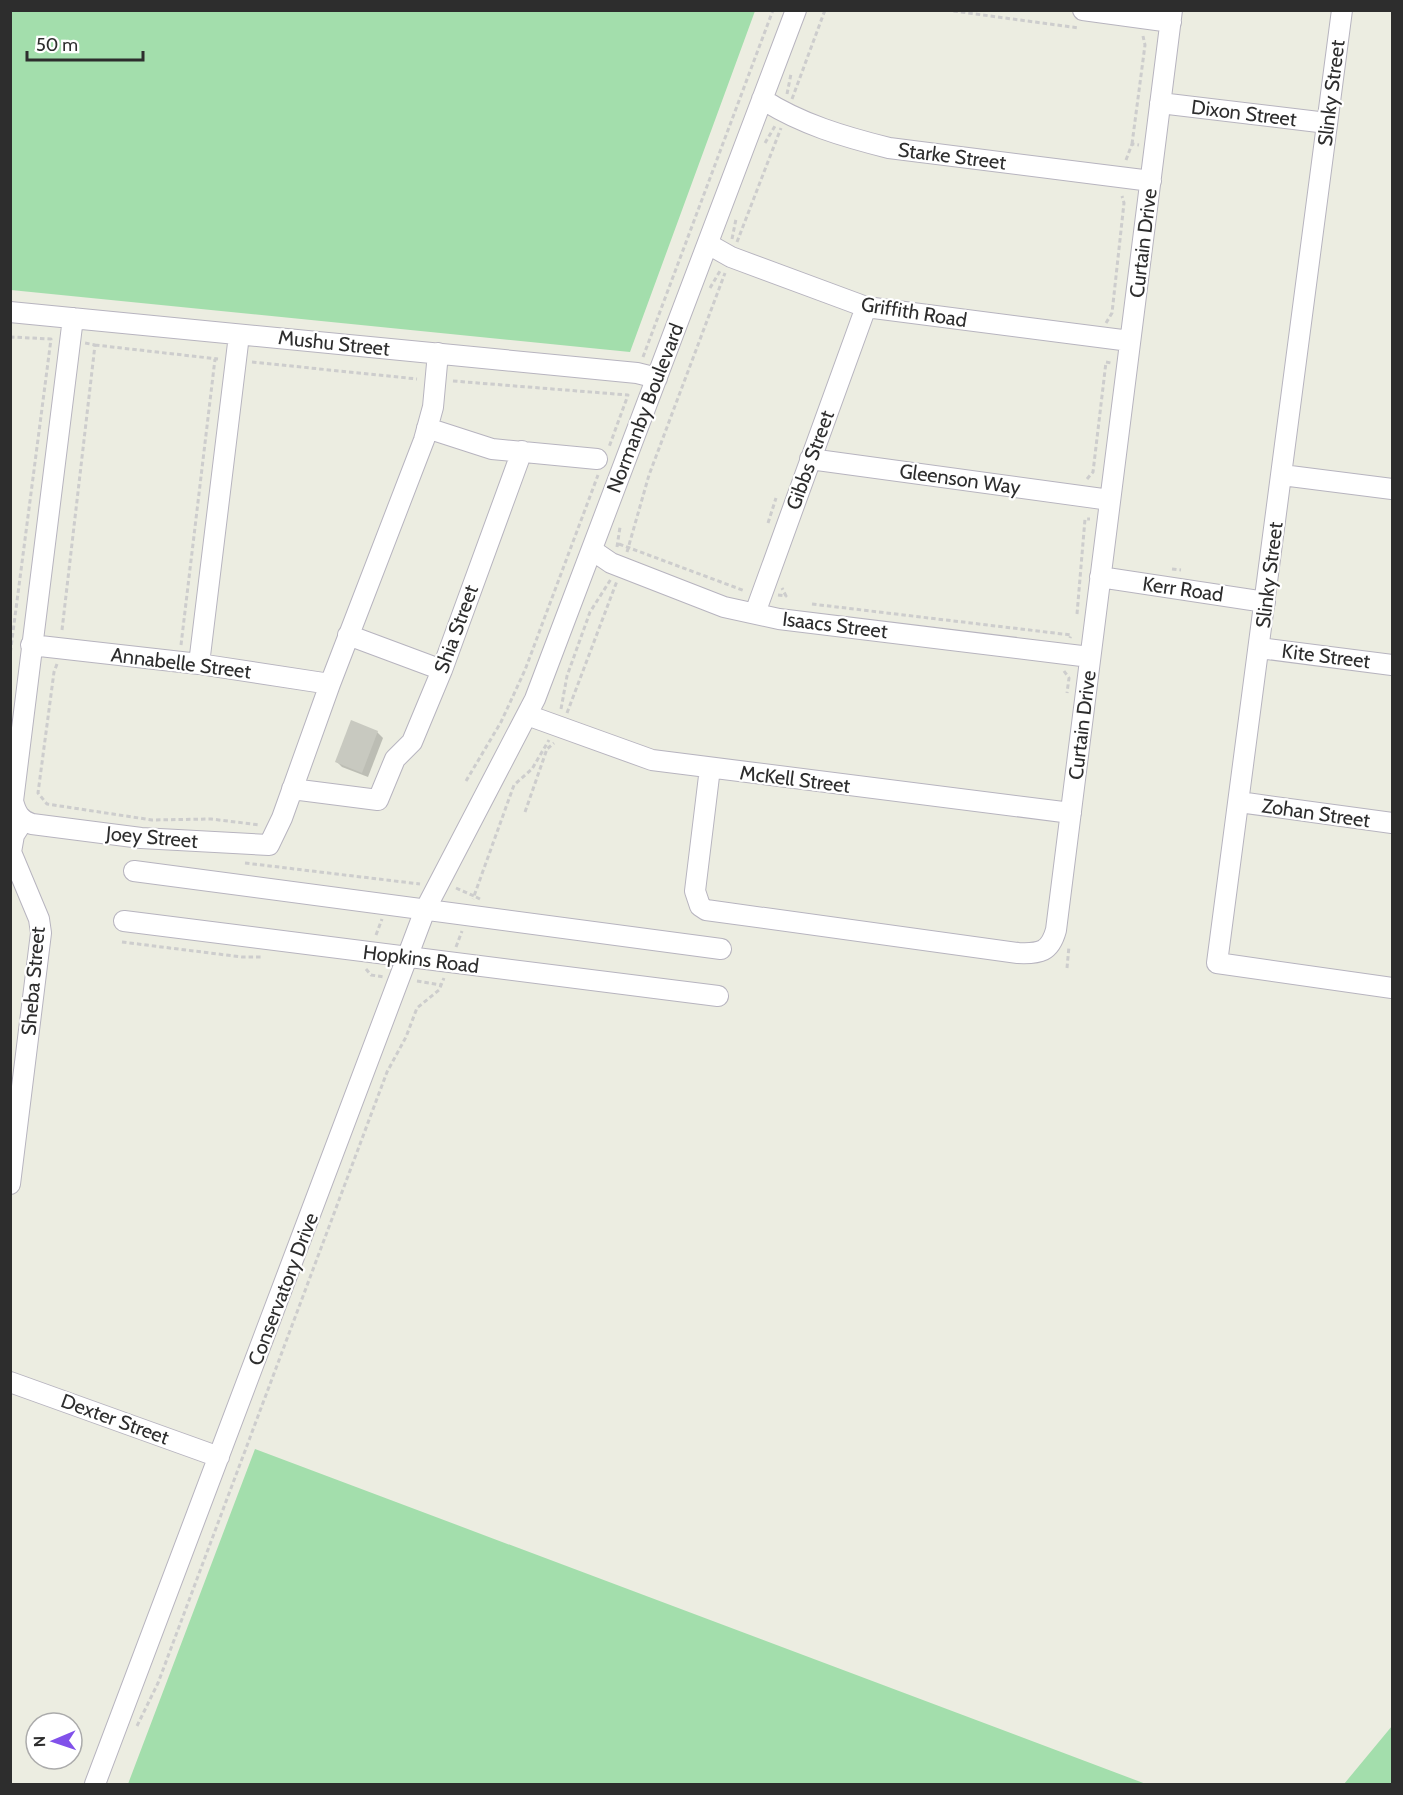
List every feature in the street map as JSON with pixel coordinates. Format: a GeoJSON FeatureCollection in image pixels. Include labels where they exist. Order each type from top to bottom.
{"type":"FeatureCollection","features":[{"type":"Feature","properties":{"kind":"street","name":"Normanby Boulevard"},"geometry":{"type":"LineString","coordinates":[[480,799],[527,715],[592,550],[796,10]]}},
{"type":"Feature","properties":{"kind":"street","name":"Slinky Street"},"geometry":{"type":"LineString","coordinates":[[1342,10],[1217,963],[1392,988]]}},
{"type":"Feature","properties":{"kind":"street"},"geometry":{"type":"LineString","coordinates":[[1084,20],[1171,16]]}},
{"type":"Feature","properties":{"kind":"street","name":"Curtain Drive"},"geometry":{"type":"LineString","coordinates":[[710,768],[695,891],[699,906],[706,910],[1018,953],[1045,952],[1054,939],[1171,16]]}},
{"type":"Feature","properties":{"kind":"street","name":"Starke Street"},"geometry":{"type":"LineString","coordinates":[[762,99],[783,112],[848,138],[889,148],[1150,181]]}},
{"type":"Feature","properties":{"kind":"street","name":"Dixon Street"},"geometry":{"type":"LineString","coordinates":[[1160,103],[1328,123]]}},
{"type":"Feature","properties":{"kind":"street","name":"Griffith Road"},"geometry":{"type":"LineString","coordinates":[[711,235],[866,307],[1130,341]]}},
{"type":"Feature","properties":{"kind":"street","name":"Gibbs Street"},"geometry":{"type":"LineString","coordinates":[[755,613],[866,307]]}},
{"type":"Feature","properties":{"kind":"street","name":"Mushu Street"},"geometry":{"type":"LineString","coordinates":[[10,312],[636,373],[657,378]]}},
{"type":"Feature","properties":{"kind":"street"},"geometry":{"type":"LineString","coordinates":[[23,821],[16,811],[14,801],[31,645],[73,318]]}},
{"type":"Feature","properties":{"kind":"street"},"geometry":{"type":"LineString","coordinates":[[199,664],[239,335]]}},
{"type":"Feature","properties":{"kind":"street","name":"Joey Street"},"geometry":{"type":"LineString","coordinates":[[23,821],[141,838],[269,845],[427,428],[433,407],[438,353]]}},
{"type":"Feature","properties":{"kind":"street"},"geometry":{"type":"LineString","coordinates":[[427,428],[492,449],[601,461]]}},
{"type":"Feature","properties":{"kind":"street","name":"Shia Street"},"geometry":{"type":"LineString","coordinates":[[292,789],[378,800],[395,759],[412,742],[442,670],[522,452]]}},
{"type":"Feature","properties":{"kind":"street","name":"Gleenson Way"},"geometry":{"type":"LineString","coordinates":[[810,459],[1110,500]]}},
{"type":"Feature","properties":{"kind":"street"},"geometry":{"type":"LineString","coordinates":[[1282,475],[1383,488]]}},
{"type":"Feature","properties":{"kind":"street","name":"Isaacs Street"},"geometry":{"type":"LineString","coordinates":[[592,550],[611,563],[724,607],[778,619],[1090,657]]}},
{"type":"Feature","properties":{"kind":"street","name":"Kerr Road"},"geometry":{"type":"LineString","coordinates":[[1100,577],[1265,602]]}},
{"type":"Feature","properties":{"kind":"street"},"geometry":{"type":"LineString","coordinates":[[348,635],[442,670]]}},
{"type":"Feature","properties":{"kind":"street","name":"Annabelle Street"},"geometry":{"type":"LineString","coordinates":[[31,645],[199,664],[330,684]]}},
{"type":"Feature","properties":{"kind":"street","name":"Kite Street"},"geometry":{"type":"LineString","coordinates":[[1260,648],[1392,665]]}},
{"type":"Feature","properties":{"kind":"street","name":"McKell Street"},"geometry":{"type":"LineString","coordinates":[[527,715],[652,760],[1071,813]]}},
{"type":"Feature","properties":{"kind":"street","name":"Conservatory Drive"},"geometry":{"type":"LineString","coordinates":[[95,1785],[425,910],[480,799]]}},
{"type":"Feature","properties":{"kind":"street","name":"Zohan Street"},"geometry":{"type":"LineString","coordinates":[[1239,802],[1392,823]]}},
{"type":"Feature","properties":{"kind":"street","name":"Sheba Street"},"geometry":{"type":"LineString","coordinates":[[10,1184],[17,1069],[41,933],[39,919],[11,852],[14,835],[23,821]]}},
{"type":"Feature","properties":{"kind":"street"},"geometry":{"type":"LineString","coordinates":[[134,871],[721,949]]}},
{"type":"Feature","properties":{"kind":"street","name":"Hopkins Road"},"geometry":{"type":"LineString","coordinates":[[124,921],[718,996]]}},
{"type":"Feature","properties":{"kind":"street","name":"Dexter Street"},"geometry":{"type":"LineString","coordinates":[[10,1382],[219,1457]]}},
{"type":"Feature","properties":{"kind":"path"},"geometry":{"type":"LineString","coordinates":[[466,781],[501,722],[525,670],[601,461],[773,10]]}},
{"type":"Feature","properties":{"kind":"path"},"geometry":{"type":"LineString","coordinates":[[781,585],[786,596],[745,592],[628,548],[649,476],[735,248],[783,112],[825,10]]}},
{"type":"Feature","properties":{"kind":"path"},"geometry":{"type":"LineString","coordinates":[[946,10],[1084,20]]}},
{"type":"Feature","properties":{"kind":"path"},"geometry":{"type":"LineString","coordinates":[[1131,35],[1143,36],[1144,45],[1132,144]]}},
{"type":"Feature","properties":{"kind":"path"},"geometry":{"type":"LineString","coordinates":[[762,148],[783,112],[792,70]]}},
{"type":"Feature","properties":{"kind":"path"},"geometry":{"type":"LineString","coordinates":[[1085,519],[1086,480],[1093,472],[1106,362],[1102,353],[1106,320],[1112,313],[1125,203],[1122,196]]}},
{"type":"Feature","properties":{"kind":"path"},"geometry":{"type":"LineString","coordinates":[[705,297],[735,248],[738,212]]}},
{"type":"Feature","properties":{"kind":"path"},"geometry":{"type":"LineString","coordinates":[[692,225],[735,248]]}},
{"type":"Feature","properties":{"kind":"path"},"geometry":{"type":"LineString","coordinates":[[10,337],[51,339],[10,655]]}},
{"type":"Feature","properties":{"kind":"path"},"geometry":{"type":"LineString","coordinates":[[181,645],[215,359]]}},
{"type":"Feature","properties":{"kind":"path"},"geometry":{"type":"LineString","coordinates":[[1106,362],[1127,365]]}},
{"type":"Feature","properties":{"kind":"path"},"geometry":{"type":"LineString","coordinates":[[451,380],[628,395]]}},
{"type":"Feature","properties":{"kind":"path"},"geometry":{"type":"LineString","coordinates":[[525,812],[547,749],[555,742],[567,676],[590,612],[612,577],[611,563],[618,544],[620,524]]}},
{"type":"Feature","properties":{"kind":"path"},"geometry":{"type":"LineString","coordinates":[[1076,617],[1082,549]]}},
{"type":"Feature","properties":{"kind":"path"},"geometry":{"type":"LineString","coordinates":[[482,900],[474,896],[514,785],[532,769],[559,726],[617,579],[627,584]]}},
{"type":"Feature","properties":{"kind":"path"},"geometry":{"type":"LineString","coordinates":[[1071,635],[1076,629]]}},
{"type":"Feature","properties":{"kind":"path"},"geometry":{"type":"LineString","coordinates":[[68,665],[57,664],[54,672],[38,793],[47,804],[152,820],[211,819],[261,825],[266,822]]}},
{"type":"Feature","properties":{"kind":"path"},"geometry":{"type":"LineString","coordinates":[[1063,669],[1068,678],[1066,701]]}},
{"type":"Feature","properties":{"kind":"path"},"geometry":{"type":"LineString","coordinates":[[243,862],[396,881]]}},
{"type":"Feature","properties":{"kind":"path"},"geometry":{"type":"LineString","coordinates":[[1067,968],[1070,945]]}},
{"type":"Feature","properties":{"kind":"path"},"geometry":{"type":"LineString","coordinates":[[134,1732],[158,1683],[387,1072],[406,1037],[417,1008],[439,990],[441,985]]}},
{"type":"Feature","properties":{"kind":"green space"},"geometry":{"type":"Polygon","coordinates":[[[10,11],[755,11],[630,352],[11,290],[10,11]]]}},
{"type":"Feature","properties":{"kind":"green space"},"geometry":{"type":"Polygon","coordinates":[[[255,1449],[1146,1784],[128,1784],[255,1449]]]}},
{"type":"Feature","properties":{"kind":"green space"},"geometry":{"type":"Polygon","coordinates":[[[1392,1726],[1392,1784],[1344,1784],[1392,1726]]]}},
{"type":"Feature","properties":{"kind":"building"},"geometry":{"type":"Polygon","coordinates":[[[351,720],[378,731],[362,773],[335,762],[351,720]]]}}]}
